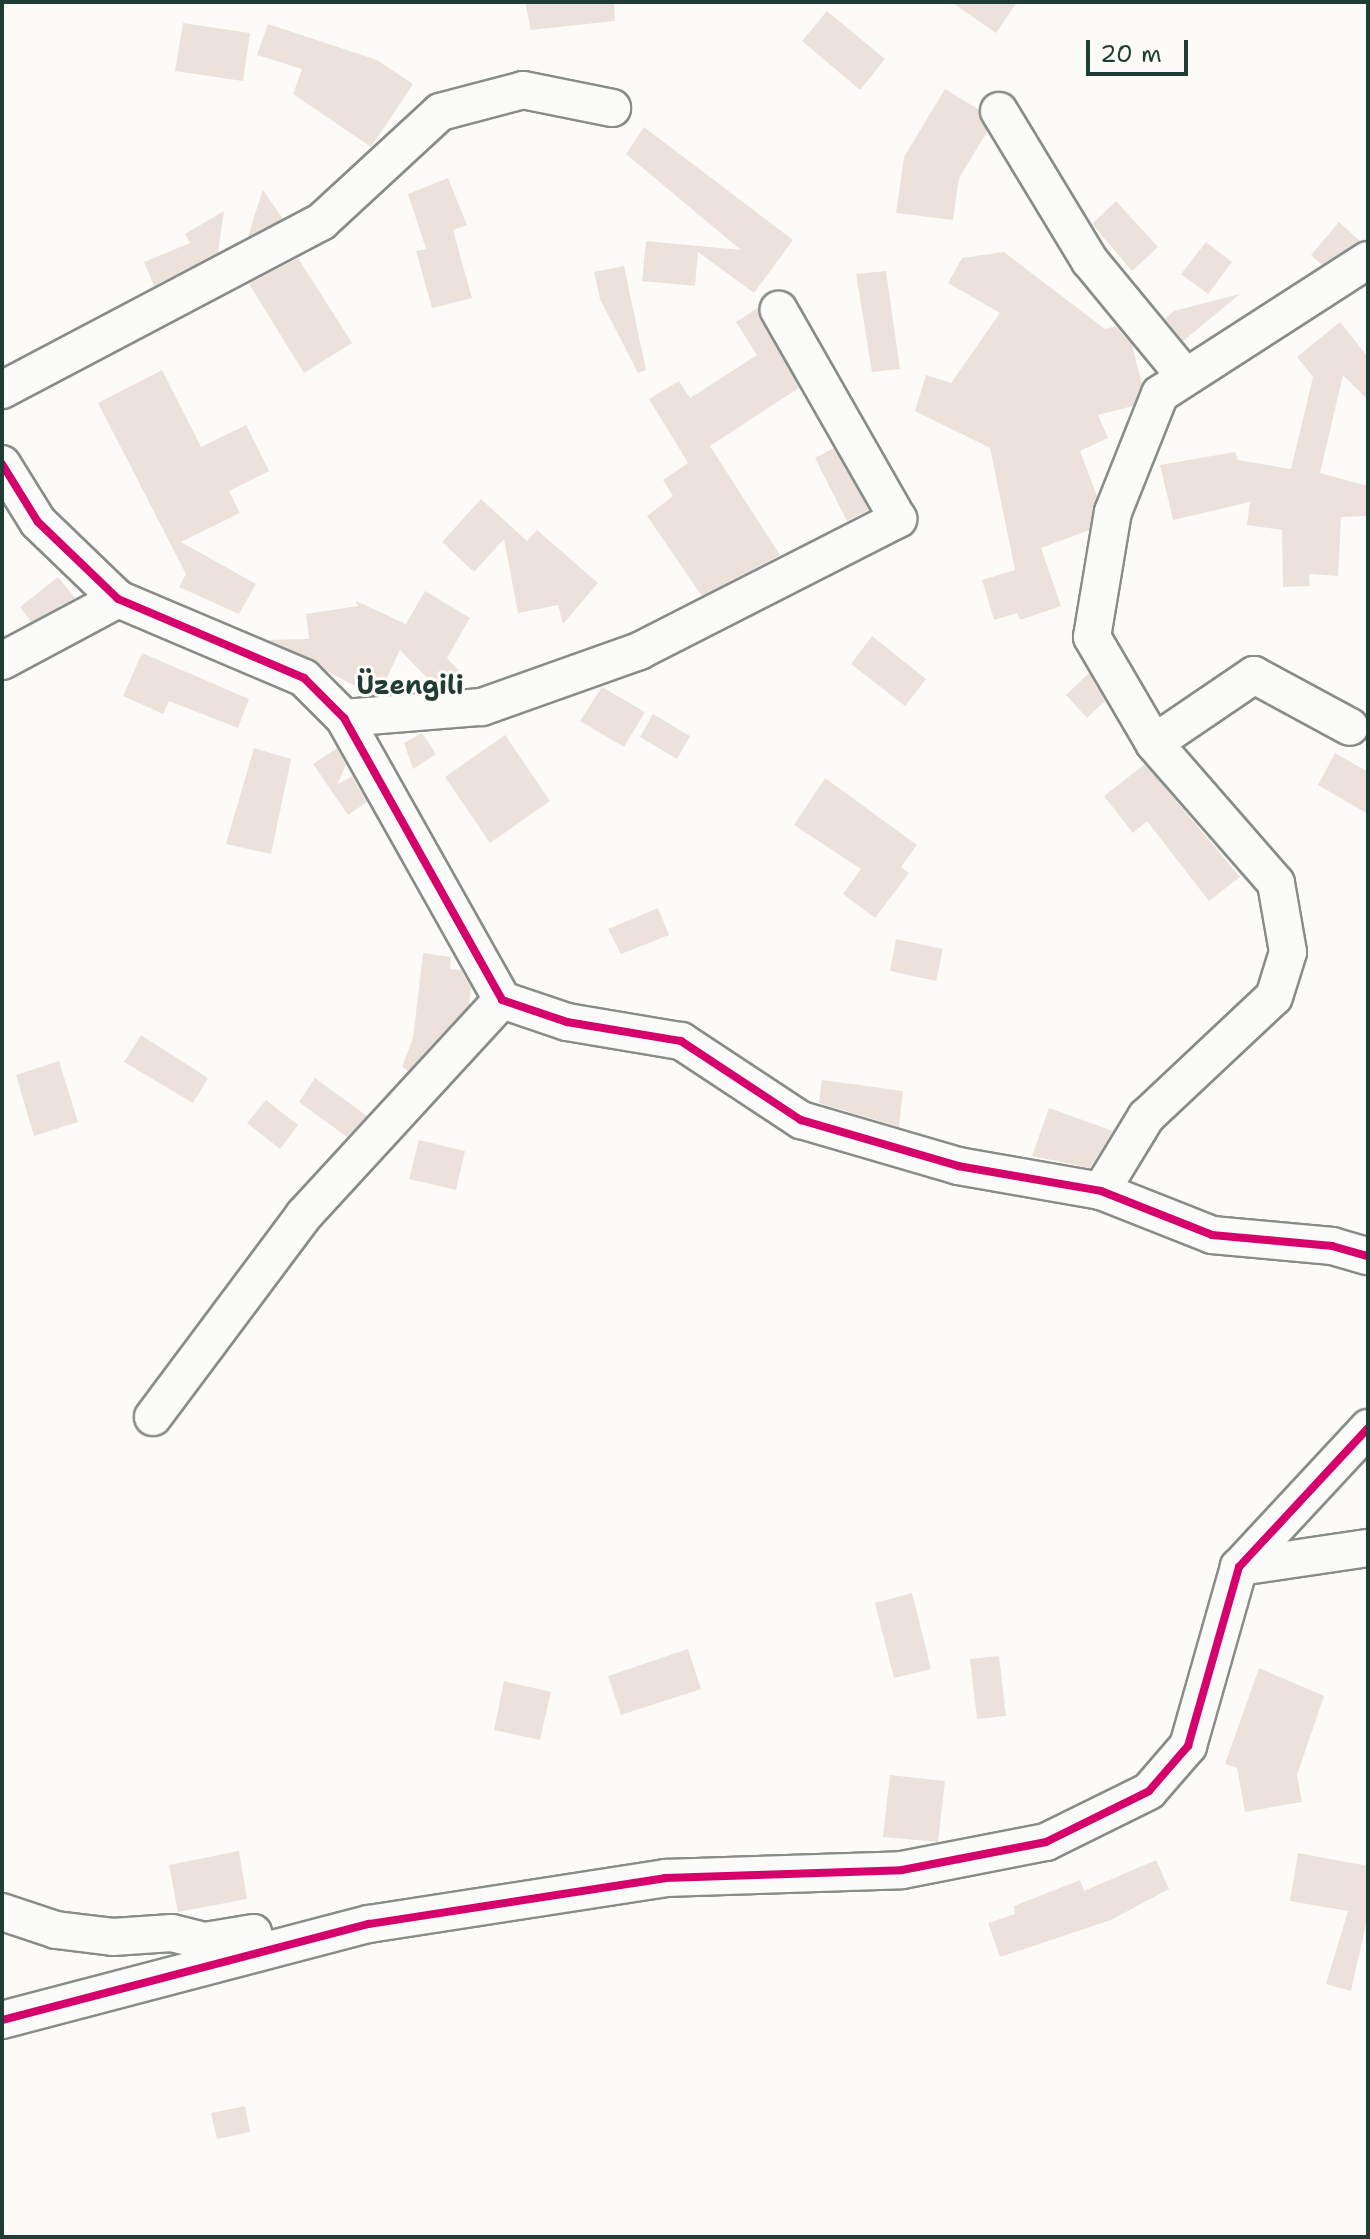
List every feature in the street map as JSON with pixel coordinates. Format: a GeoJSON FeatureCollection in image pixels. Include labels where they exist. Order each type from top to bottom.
{"type":"FeatureCollection","features":[{"type":"Feature","properties":{"kind":"street"},"geometry":{"type":"LineString","coordinates":[[2,390],[321,222],[440,112],[523,90],[612,108]]}},
{"type":"Feature","properties":{"kind":"street"},"geometry":{"type":"LineString","coordinates":[[999,111],[1090,261],[1184,375]]}},
{"type":"Feature","properties":{"kind":"street"},"geometry":{"type":"LineString","coordinates":[[1101,1191],[1146,1117],[1274,997],[1288,952],[1276,883],[1154,743],[1092,637],[1113,512],[1160,394],[1184,375],[1368,260]]}},
{"type":"Feature","properties":{"kind":"street"},"geometry":{"type":"LineString","coordinates":[[344,718],[482,707],[639,651],[898,519],[779,310]]}},
{"type":"Feature","properties":{"kind":"street"},"geometry":{"type":"LineString","coordinates":[[2,464],[38,522],[118,599],[304,678],[344,718],[502,1000],[567,1022],[681,1041],[801,1120],[958,1166],[1101,1191],[1212,1235],[1332,1246],[1368,1256]]}},
{"type":"Feature","properties":{"kind":"street"},"geometry":{"type":"LineString","coordinates":[[2,661],[118,599]]}},
{"type":"Feature","properties":{"kind":"street"},"geometry":{"type":"LineString","coordinates":[[1154,743],[1254,675],[1350,727]]}},
{"type":"Feature","properties":{"kind":"street"},"geometry":{"type":"LineString","coordinates":[[153,1417],[304,1215],[502,1000]]}},
{"type":"Feature","properties":{"kind":"street"},"geometry":{"type":"LineString","coordinates":[[2,2020],[365,1925],[665,1878],[902,1870],[1046,1842],[1149,1791],[1188,1746],[1239,1567],[1368,1428]]}},
{"type":"Feature","properties":{"kind":"street"},"geometry":{"type":"LineString","coordinates":[[1239,1567],[1368,1548]]}},
{"type":"Feature","properties":{"kind":"street"},"geometry":{"type":"LineString","coordinates":[[2,1912],[56,1930],[113,1937],[172,1933],[205,1941],[340,1923],[365,1925]]}},
{"type":"Feature","properties":{"kind":"building"},"geometry":{"type":"Polygon","coordinates":[[[525,2],[614,2],[615,21],[531,30],[525,2]]]}},
{"type":"Feature","properties":{"kind":"building"},"geometry":{"type":"Polygon","coordinates":[[[951,2],[1017,2],[996,33],[951,2]]]}},
{"type":"Feature","properties":{"kind":"building"},"geometry":{"type":"Polygon","coordinates":[[[827,11],[885,59],[860,90],[802,41],[827,11]]]}},
{"type":"Feature","properties":{"kind":"building"},"geometry":{"type":"Polygon","coordinates":[[[183,23],[250,33],[243,81],[175,71],[183,23]]]}},
{"type":"Feature","properties":{"kind":"building"},"geometry":{"type":"Polygon","coordinates":[[[268,24],[377,60],[413,84],[371,147],[293,94],[302,69],[257,55],[268,24]]]}},
{"type":"Feature","properties":{"kind":"building"},"geometry":{"type":"Polygon","coordinates":[[[945,89],[978,109],[987,132],[959,178],[953,220],[896,213],[904,157],[945,89]]]}},
{"type":"Feature","properties":{"kind":"building"},"geometry":{"type":"Polygon","coordinates":[[[644,127],[793,240],[754,293],[698,252],[695,286],[642,281],[646,241],[741,250],[626,154],[644,127]]]}},
{"type":"Feature","properties":{"kind":"building"},"geometry":{"type":"Polygon","coordinates":[[[448,178],[467,225],[453,230],[472,298],[432,308],[416,251],[426,249],[408,194],[448,178]]]}},
{"type":"Feature","properties":{"kind":"building"},"geometry":{"type":"Polygon","coordinates":[[[263,190],[283,219],[248,237],[254,217],[263,190]]]}},
{"type":"Feature","properties":{"kind":"building"},"geometry":{"type":"Polygon","coordinates":[[[1116,201],[1158,247],[1132,271],[1092,224],[1116,201]]]}},
{"type":"Feature","properties":{"kind":"building"},"geometry":{"type":"Polygon","coordinates":[[[224,211],[218,253],[154,286],[144,262],[190,243],[185,234],[224,211]]]}},
{"type":"Feature","properties":{"kind":"building"},"geometry":{"type":"Polygon","coordinates":[[[1339,222],[1360,241],[1322,265],[1311,255],[1339,222]]]}},
{"type":"Feature","properties":{"kind":"building"},"geometry":{"type":"Polygon","coordinates":[[[1206,242],[1232,262],[1208,294],[1181,274],[1206,242]]]}},
{"type":"Feature","properties":{"kind":"building"},"geometry":{"type":"Polygon","coordinates":[[[1004,252],[1105,329],[1116,326],[1132,345],[1142,384],[1133,406],[1098,415],[1108,438],[1080,451],[1097,496],[1089,530],[1041,548],[1061,606],[1020,620],[1017,613],[994,620],[982,580],[1015,570],[990,448],[915,411],[926,375],[951,383],[1000,313],[948,283],[962,258],[1004,252]]]}},
{"type":"Feature","properties":{"kind":"building"},"geometry":{"type":"Polygon","coordinates":[[[298,258],[352,343],[304,373],[249,284],[298,258]]]}},
{"type":"Feature","properties":{"kind":"building"},"geometry":{"type":"Polygon","coordinates":[[[624,266],[646,370],[638,373],[600,299],[594,272],[624,266]]]}},
{"type":"Feature","properties":{"kind":"building"},"geometry":{"type":"Polygon","coordinates":[[[886,271],[900,369],[872,372],[856,274],[886,271]]]}},
{"type":"Feature","properties":{"kind":"building"},"geometry":{"type":"Polygon","coordinates":[[[1240,294],[1183,341],[1165,319],[1174,311],[1240,294]]]}},
{"type":"Feature","properties":{"kind":"building"},"geometry":{"type":"Polygon","coordinates":[[[759,307],[799,388],[710,446],[780,555],[702,596],[647,516],[673,496],[663,480],[688,463],[649,399],[679,381],[690,398],[757,355],[736,322],[759,307]]]}},
{"type":"Feature","properties":{"kind":"building"},"geometry":{"type":"Polygon","coordinates":[[[1340,322],[1368,357],[1368,400],[1343,375],[1320,473],[1368,486],[1368,516],[1341,517],[1338,576],[1309,574],[1310,586],[1283,587],[1282,530],[1247,525],[1250,502],[1173,520],[1160,465],[1235,452],[1238,460],[1291,469],[1313,377],[1297,357],[1340,322]]]}},
{"type":"Feature","properties":{"kind":"building"},"geometry":{"type":"Polygon","coordinates":[[[162,370],[201,447],[246,425],[269,471],[229,491],[240,513],[181,542],[256,584],[239,614],[179,587],[186,574],[98,403],[162,370]]]}},
{"type":"Feature","properties":{"kind":"building"},"geometry":{"type":"Polygon","coordinates":[[[834,448],[869,510],[847,521],[815,458],[834,448]]]}},
{"type":"Feature","properties":{"kind":"building"},"geometry":{"type":"Polygon","coordinates":[[[481,499],[527,541],[537,530],[598,583],[563,624],[558,605],[518,613],[504,539],[474,572],[442,542],[481,499]]]}},
{"type":"Feature","properties":{"kind":"building"},"geometry":{"type":"Polygon","coordinates":[[[58,577],[75,598],[31,622],[20,607],[58,577]]]}},
{"type":"Feature","properties":{"kind":"building"},"geometry":{"type":"Polygon","coordinates":[[[425,591],[470,618],[447,658],[465,677],[454,688],[438,689],[400,650],[379,694],[372,695],[268,640],[309,639],[306,614],[358,606],[356,601],[406,624],[425,591]]]}},
{"type":"Feature","properties":{"kind":"building"},"geometry":{"type":"Polygon","coordinates":[[[872,636],[926,679],[905,706],[851,664],[872,636]]]}},
{"type":"Feature","properties":{"kind":"building"},"geometry":{"type":"Polygon","coordinates":[[[142,653],[249,699],[238,728],[169,701],[163,714],[123,696],[142,653]]]}},
{"type":"Feature","properties":{"kind":"building"},"geometry":{"type":"Polygon","coordinates":[[[1089,673],[1105,701],[1087,718],[1066,695],[1089,673]]]}},
{"type":"Feature","properties":{"kind":"building"},"geometry":{"type":"Polygon","coordinates":[[[602,687],[645,712],[624,747],[580,721],[602,687]]]}},
{"type":"Feature","properties":{"kind":"building"},"geometry":{"type":"Polygon","coordinates":[[[653,714],[690,736],[677,759],[640,737],[653,714]]]}},
{"type":"Feature","properties":{"kind":"building"},"geometry":{"type":"Polygon","coordinates":[[[422,733],[436,754],[413,769],[404,743],[422,733]]]}},
{"type":"Feature","properties":{"kind":"building"},"geometry":{"type":"Polygon","coordinates":[[[505,735],[550,801],[490,843],[445,777],[505,735]]]}},
{"type":"Feature","properties":{"kind":"building"},"geometry":{"type":"Polygon","coordinates":[[[254,748],[291,759],[271,854],[226,844],[254,748]]]}},
{"type":"Feature","properties":{"kind":"building"},"geometry":{"type":"Polygon","coordinates":[[[337,748],[346,765],[337,785],[352,776],[367,802],[348,815],[313,764],[337,748]]]}},
{"type":"Feature","properties":{"kind":"building"},"geometry":{"type":"Polygon","coordinates":[[[1335,753],[1368,772],[1368,814],[1318,785],[1335,753]]]}},
{"type":"Feature","properties":{"kind":"building"},"geometry":{"type":"Polygon","coordinates":[[[1145,764],[1240,877],[1209,901],[1147,821],[1133,833],[1104,796],[1145,764]]]}},
{"type":"Feature","properties":{"kind":"building"},"geometry":{"type":"Polygon","coordinates":[[[825,778],[917,845],[901,867],[909,873],[875,918],[843,894],[861,869],[794,825],[825,778]]]}},
{"type":"Feature","properties":{"kind":"building"},"geometry":{"type":"Polygon","coordinates":[[[658,908],[669,935],[621,954],[608,929],[658,908]]]}},
{"type":"Feature","properties":{"kind":"building"},"geometry":{"type":"Polygon","coordinates":[[[896,939],[943,949],[936,981],[890,971],[896,939]]]}},
{"type":"Feature","properties":{"kind":"building"},"geometry":{"type":"Polygon","coordinates":[[[423,953],[451,957],[450,969],[461,970],[471,987],[469,1005],[408,1071],[402,1067],[413,1038],[423,953]]]}},
{"type":"Feature","properties":{"kind":"building"},"geometry":{"type":"Polygon","coordinates":[[[141,1035],[208,1078],[193,1103],[124,1062],[141,1035]]]}},
{"type":"Feature","properties":{"kind":"building"},"geometry":{"type":"Polygon","coordinates":[[[59,1061],[78,1122],[34,1136],[16,1075],[59,1061]]]}},
{"type":"Feature","properties":{"kind":"building"},"geometry":{"type":"Polygon","coordinates":[[[315,1078],[367,1116],[347,1137],[299,1102],[315,1078]]]}},
{"type":"Feature","properties":{"kind":"building"},"geometry":{"type":"Polygon","coordinates":[[[822,1080],[903,1091],[899,1127],[819,1103],[822,1080]]]}},
{"type":"Feature","properties":{"kind":"building"},"geometry":{"type":"Polygon","coordinates":[[[266,1100],[298,1125],[280,1149],[247,1123],[266,1100]]]}},
{"type":"Feature","properties":{"kind":"building"},"geometry":{"type":"Polygon","coordinates":[[[1049,1108],[1113,1131],[1090,1168],[1032,1156],[1049,1108]]]}},
{"type":"Feature","properties":{"kind":"building"},"geometry":{"type":"Polygon","coordinates":[[[419,1140],[465,1151],[456,1190],[409,1179],[419,1140]]]}},
{"type":"Feature","properties":{"kind":"building"},"geometry":{"type":"Polygon","coordinates":[[[912,1593],[931,1669],[894,1678],[875,1603],[912,1593]]]}},
{"type":"Feature","properties":{"kind":"building"},"geometry":{"type":"Polygon","coordinates":[[[688,1649],[701,1689],[621,1715],[608,1676],[688,1649]]]}},
{"type":"Feature","properties":{"kind":"building"},"geometry":{"type":"Polygon","coordinates":[[[999,1656],[1006,1716],[977,1719],[970,1659],[999,1656]]]}},
{"type":"Feature","properties":{"kind":"building"},"geometry":{"type":"Polygon","coordinates":[[[1259,1668],[1324,1696],[1297,1775],[1302,1802],[1245,1812],[1237,1768],[1225,1764],[1259,1668]]]}},
{"type":"Feature","properties":{"kind":"building"},"geometry":{"type":"Polygon","coordinates":[[[504,1681],[551,1692],[540,1740],[494,1730],[504,1681]]]}},
{"type":"Feature","properties":{"kind":"building"},"geometry":{"type":"Polygon","coordinates":[[[890,1775],[945,1781],[938,1842],[883,1837],[890,1775]]]}},
{"type":"Feature","properties":{"kind":"building"},"geometry":{"type":"Polygon","coordinates":[[[239,1851],[247,1899],[178,1912],[169,1865],[239,1851]]]}},
{"type":"Feature","properties":{"kind":"building"},"geometry":{"type":"Polygon","coordinates":[[[1298,1853],[1368,1866],[1368,1915],[1351,1991],[1326,1984],[1348,1911],[1290,1901],[1298,1853]]]}},
{"type":"Feature","properties":{"kind":"building"},"geometry":{"type":"Polygon","coordinates":[[[1156,1860],[1169,1889],[1111,1920],[1000,1957],[988,1923],[1015,1914],[1014,1906],[1080,1880],[1084,1891],[1156,1860]]]}},
{"type":"Feature","properties":{"kind":"building"},"geometry":{"type":"Polygon","coordinates":[[[245,2106],[250,2132],[217,2139],[211,2113],[245,2106]]]}},
{"type":"Feature","properties":{"kind":"cycle path"},"geometry":{"type":"LineString","coordinates":[[2,464],[38,522],[118,599],[304,678],[344,718],[502,1000],[567,1022],[681,1041],[801,1120],[958,1166],[1101,1191],[1212,1235],[1332,1246],[1368,1256]]}},
{"type":"Feature","properties":{"kind":"cycle path"},"geometry":{"type":"LineString","coordinates":[[2,2020],[369,1924],[665,1878],[902,1870],[1046,1842],[1149,1791],[1188,1746],[1239,1567],[1368,1428]]}},
{"type":"Feature","properties":{"kind":"district","name":"Üzengili"},"geometry":{"type":"Point","coordinates":[410,685]}}]}
